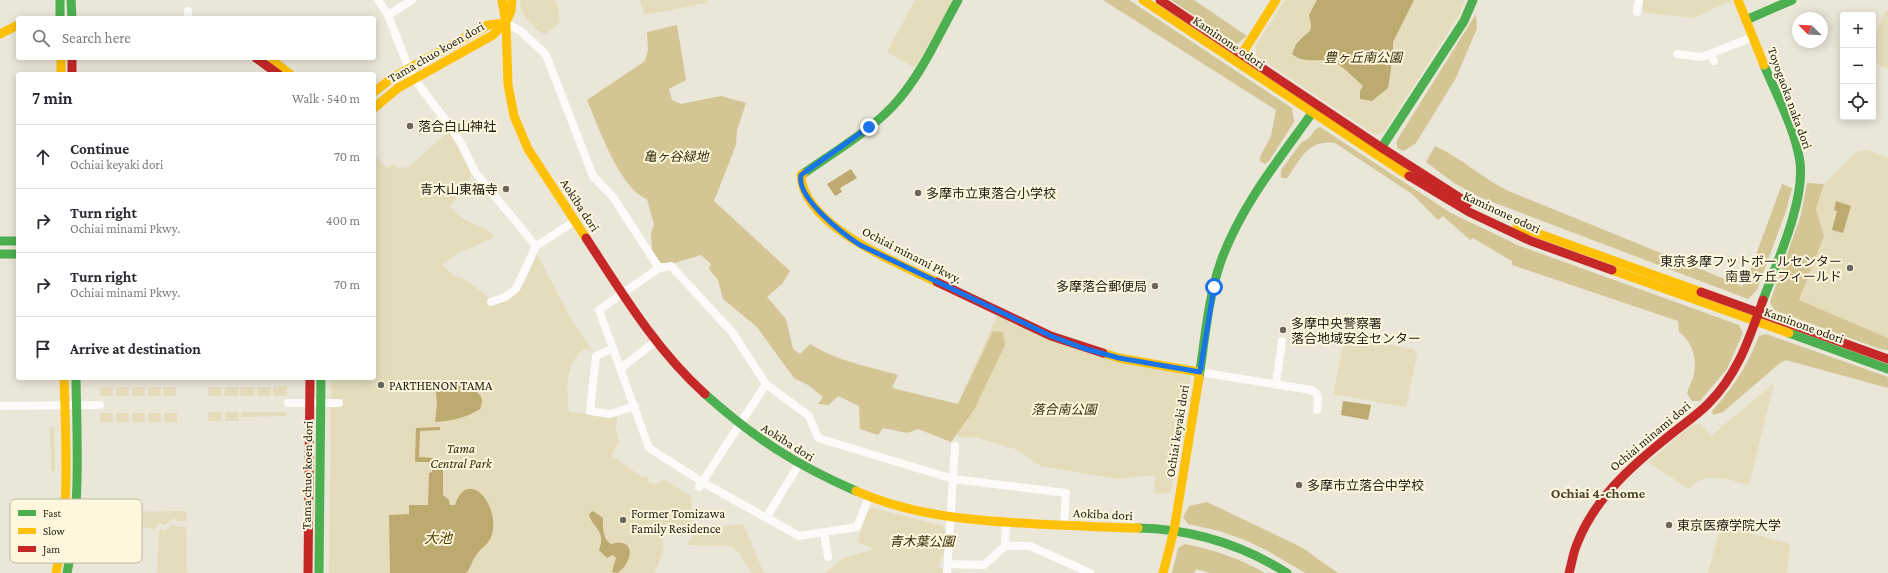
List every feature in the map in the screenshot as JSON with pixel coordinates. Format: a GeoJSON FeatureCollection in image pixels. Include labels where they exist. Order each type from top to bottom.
{"type":"FeatureCollection","features":[{"type":"Feature","properties":{"kind":"street"},"geometry":{"type":"LineString","coordinates":[[60,0],[60,16]]}},
{"type":"Feature","properties":{"kind":"street"},"geometry":{"type":"LineString","coordinates":[[71,0],[72,16]]}},
{"type":"Feature","properties":{"kind":"street"},"geometry":{"type":"LineString","coordinates":[[378,0],[388,14],[409,69],[415,79],[450,126],[462,145],[475,172],[536,246]]}},
{"type":"Feature","properties":{"kind":"street"},"geometry":{"type":"LineString","coordinates":[[388,14],[412,0]]}},
{"type":"Feature","properties":{"kind":"street","name":"Aokiba dori"},"geometry":{"type":"LineString","coordinates":[[502,0],[502,9],[506,23],[507,86],[513,116],[528,149],[656,341],[704,394],[739,425],[769,448],[798,466],[831,482],[869,497],[920,512],[1006,523],[1174,530],[1216,540],[1240,549],[1288,573]]}},
{"type":"Feature","properties":{"kind":"street","name":"Aokiba dori"},"geometry":{"type":"LineString","coordinates":[[506,23],[512,12],[512,0]]}},
{"type":"Feature","properties":{"kind":"street","name":"Ochiai minami Pkwy."},"geometry":{"type":"LineString","coordinates":[[958,0],[913,81],[894,104],[869,127],[801,175],[801,184],[810,199],[833,225],[860,245],[1051,336],[1083,348],[1119,358],[1200,372]]}},
{"type":"Feature","properties":{"kind":"street","name":"Kaminone odori"},"geometry":{"type":"LineString","coordinates":[[1144,0],[1236,62],[1315,109]]}},
{"type":"Feature","properties":{"kind":"street","name":"Kaminone odori"},"geometry":{"type":"LineString","coordinates":[[1160,0],[1242,54],[1315,109],[1439,195],[1469,212],[1500,227],[1580,259],[1757,318],[1888,359]]}},
{"type":"Feature","properties":{"kind":"street"},"geometry":{"type":"LineString","coordinates":[[1236,62],[1276,0]]}},
{"type":"Feature","properties":{"kind":"street"},"geometry":{"type":"LineString","coordinates":[[1379,152],[1464,21],[1473,0]]}},
{"type":"Feature","properties":{"kind":"street"},"geometry":{"type":"LineString","coordinates":[[1638,0],[1638,12]]}},
{"type":"Feature","properties":{"kind":"street","name":"Toyogaoka naka dori"},"geometry":{"type":"LineString","coordinates":[[1738,0],[1795,141],[1800,171],[1800,187],[1795,211],[1757,318]]}},
{"type":"Feature","properties":{"kind":"street"},"geometry":{"type":"LineString","coordinates":[[1746,20],[1792,0]]}},
{"type":"Feature","properties":{"kind":"street"},"geometry":{"type":"LineString","coordinates":[[506,23],[522,32],[546,55],[593,176],[614,197],[659,268]]}},
{"type":"Feature","properties":{"kind":"street","name":"Tama chuo koen dori"},"geometry":{"type":"LineString","coordinates":[[376,91],[409,69],[488,25],[506,23]]}},
{"type":"Feature","properties":{"kind":"street","name":"Tama chuo koen dori"},"geometry":{"type":"LineString","coordinates":[[376,106],[398,88],[493,35],[506,23]]}},
{"type":"Feature","properties":{"kind":"street"},"geometry":{"type":"LineString","coordinates":[[0,34],[16,26]]}},
{"type":"Feature","properties":{"kind":"street"},"geometry":{"type":"LineString","coordinates":[[1682,52],[1712,58],[1753,37]]}},
{"type":"Feature","properties":{"kind":"street"},"geometry":{"type":"LineString","coordinates":[[61,60],[61,72]]}},
{"type":"Feature","properties":{"kind":"street"},"geometry":{"type":"LineString","coordinates":[[72,60],[72,72]]}},
{"type":"Feature","properties":{"kind":"street"},"geometry":{"type":"LineString","coordinates":[[259,60],[275,72]]}},
{"type":"Feature","properties":{"kind":"street"},"geometry":{"type":"LineString","coordinates":[[272,60],[287,72]]}},
{"type":"Feature","properties":{"kind":"street","name":"Ochiai keyaki dori"},"geometry":{"type":"LineString","coordinates":[[1163,573],[1174,530],[1216,275],[1230,236],[1249,204],[1315,109]]}},
{"type":"Feature","properties":{"kind":"street"},"geometry":{"type":"LineString","coordinates":[[491,302],[505,297],[516,289],[536,246],[575,221]]}},
{"type":"Feature","properties":{"kind":"street"},"geometry":{"type":"LineString","coordinates":[[0,241],[16,241]]}},
{"type":"Feature","properties":{"kind":"street"},"geometry":{"type":"LineString","coordinates":[[0,254],[16,254]]}},
{"type":"Feature","properties":{"kind":"street"},"geometry":{"type":"LineString","coordinates":[[869,497],[858,526],[824,533],[799,536],[702,485],[649,448],[599,310],[659,268],[671,266],[732,332],[766,384],[809,416],[818,438],[953,478],[1066,493],[1064,525]]}},
{"type":"Feature","properties":{"kind":"street","name":"Kaminone odori"},"geometry":{"type":"LineString","coordinates":[[1757,318],[1888,369]]}},
{"type":"Feature","properties":{"kind":"street","name":"Ochiai minami dori"},"geometry":{"type":"LineString","coordinates":[[1569,573],[1575,547],[1584,525],[1599,501],[1616,481],[1703,409],[1719,392],[1737,366],[1757,318]]}},
{"type":"Feature","properties":{"kind":"street"},"geometry":{"type":"LineString","coordinates":[[621,368],[656,341]]}},
{"type":"Feature","properties":{"kind":"street"},"geometry":{"type":"LineString","coordinates":[[1276,384],[1282,341]]}},
{"type":"Feature","properties":{"kind":"street"},"geometry":{"type":"LineString","coordinates":[[613,348],[596,356],[590,411],[610,414],[634,406]]}},
{"type":"Feature","properties":{"kind":"street"},"geometry":{"type":"LineString","coordinates":[[1200,372],[1311,390],[1316,393],[1318,398],[1317,410]]}},
{"type":"Feature","properties":{"kind":"street"},"geometry":{"type":"LineString","coordinates":[[64,380],[65,499]]}},
{"type":"Feature","properties":{"kind":"street"},"geometry":{"type":"LineString","coordinates":[[76,380],[76,499]]}},
{"type":"Feature","properties":{"kind":"street","name":"Tama chuo koen dori"},"geometry":{"type":"LineString","coordinates":[[308,573],[310,380]]}},
{"type":"Feature","properties":{"kind":"street","name":"Tama chuo koen dori"},"geometry":{"type":"LineString","coordinates":[[319,573],[321,380]]}},
{"type":"Feature","properties":{"kind":"street"},"geometry":{"type":"LineString","coordinates":[[702,485],[766,384]]}},
{"type":"Feature","properties":{"kind":"street"},"geometry":{"type":"LineString","coordinates":[[288,403],[338,403]]}},
{"type":"Feature","properties":{"kind":"street"},"geometry":{"type":"LineString","coordinates":[[0,406],[100,405]]}},
{"type":"Feature","properties":{"kind":"street"},"geometry":{"type":"LineString","coordinates":[[947,573],[954,446]]}},
{"type":"Feature","properties":{"kind":"street"},"geometry":{"type":"LineString","coordinates":[[766,518],[798,466]]}},
{"type":"Feature","properties":{"kind":"street"},"geometry":{"type":"LineString","coordinates":[[1005,546],[1006,523]]}},
{"type":"Feature","properties":{"kind":"street"},"geometry":{"type":"LineString","coordinates":[[824,533],[828,557]]}},
{"type":"Feature","properties":{"kind":"street"},"geometry":{"type":"LineString","coordinates":[[948,564],[984,565],[1005,546],[1030,546],[1090,573]]}},
{"type":"Feature","properties":{"kind":"street"},"geometry":{"type":"LineString","coordinates":[[56,573],[58,563]]}},
{"type":"Feature","properties":{"kind":"street"},"geometry":{"type":"LineString","coordinates":[[67,573],[69,563]]}},
{"type":"Feature","properties":{"kind":"green space"},"geometry":{"type":"Polygon","coordinates":[[[520,0],[554,0],[558,5],[560,23],[544,35],[525,16],[522,11],[520,0]]]}},
{"type":"Feature","properties":{"kind":"green space"},"geometry":{"type":"Polygon","coordinates":[[[640,0],[708,0],[707,3],[644,15],[640,0]]]}},
{"type":"Feature","properties":{"kind":"green space"},"geometry":{"type":"Polygon","coordinates":[[[915,0],[954,0],[915,68],[887,52],[915,0]]]}},
{"type":"Feature","properties":{"kind":"green space"},"geometry":{"type":"Polygon","coordinates":[[[1103,0],[1129,0],[1292,108],[1294,122],[1269,161],[1265,164],[1260,161],[1260,157],[1271,136],[1276,110],[1103,0]]]}},
{"type":"Feature","properties":{"kind":"green space"},"geometry":{"type":"Polygon","coordinates":[[[1171,0],[1194,0],[1247,36],[1237,44],[1171,0]]]}},
{"type":"Feature","properties":{"kind":"green space","name":"豊ヶ丘南公園"},"geometry":{"type":"Polygon","coordinates":[[[1285,0],[1465,0],[1459,15],[1384,132],[1375,135],[1257,56],[1255,46],[1285,0]]]}},
{"type":"Feature","properties":{"kind":"green space"},"geometry":{"type":"Polygon","coordinates":[[[1643,0],[1731,1],[1693,18],[1645,13],[1642,9],[1643,0]]]}},
{"type":"Feature","properties":{"kind":"green space"},"geometry":{"type":"Polygon","coordinates":[[[1886,10],[1888,11],[1888,69],[1876,63],[1876,33],[1886,10]]]}},
{"type":"Feature","properties":{"kind":"green space"},"geometry":{"type":"Polygon","coordinates":[[[1476,14],[1477,28],[1456,78],[1416,143],[1404,151],[1397,148],[1397,140],[1476,14]]]}},
{"type":"Feature","properties":{"kind":"green space","name":"亀ヶ谷緑地"},"geometry":{"type":"Polygon","coordinates":[[[677,25],[686,80],[669,89],[672,100],[681,104],[721,96],[746,103],[737,130],[736,145],[714,201],[790,271],[782,284],[767,297],[786,319],[793,349],[800,354],[810,344],[842,359],[898,375],[892,388],[958,404],[993,331],[1003,332],[1005,345],[974,410],[951,442],[918,429],[907,433],[883,428],[878,435],[860,429],[859,406],[838,396],[829,405],[818,404],[823,397],[808,385],[794,378],[757,327],[723,299],[718,280],[709,269],[711,264],[701,255],[671,264],[658,263],[652,252],[651,233],[654,225],[647,199],[637,193],[619,170],[611,156],[587,100],[645,61],[648,50],[647,32],[677,25]]]}},
{"type":"Feature","properties":{"kind":"green space"},"geometry":{"type":"Polygon","coordinates":[[[1320,127],[1451,213],[1520,246],[1739,325],[1743,333],[1727,369],[1700,401],[1692,401],[1687,393],[1694,372],[1695,365],[1693,352],[1688,341],[1679,332],[1678,321],[1512,265],[1512,261],[1473,238],[1470,240],[1443,216],[1438,220],[1412,194],[1335,143],[1318,144],[1312,147],[1301,158],[1287,178],[1281,178],[1281,170],[1301,143],[1309,138],[1315,130],[1320,127]]]}},
{"type":"Feature","properties":{"kind":"green space","name":"Tama Central Park"},"geometry":{"type":"Polygon","coordinates":[[[449,131],[472,174],[457,199],[449,206],[463,219],[489,231],[495,237],[456,254],[442,265],[453,276],[465,279],[496,303],[513,296],[527,278],[537,254],[571,319],[593,351],[584,349],[573,362],[570,369],[568,378],[569,412],[608,417],[617,415],[616,429],[619,443],[611,455],[642,477],[647,477],[649,483],[657,484],[663,479],[691,496],[692,529],[662,533],[664,548],[655,573],[329,573],[331,380],[376,380],[376,157],[388,168],[393,164],[399,168],[409,167],[449,131]]]}},
{"type":"Feature","properties":{"kind":"green space"},"geometry":{"type":"Polygon","coordinates":[[[1435,146],[1506,190],[1742,286],[1746,282],[1782,184],[1792,188],[1786,211],[1757,290],[1748,299],[1482,198],[1454,183],[1426,162],[1435,146]]]}},
{"type":"Feature","properties":{"kind":"green space","name":"東京多摩フットボールセンター 南豊ヶ丘フィールド"},"geometry":{"type":"Polygon","coordinates":[[[1867,150],[1888,158],[1888,338],[1799,300],[1824,236],[1816,209],[1824,184],[1856,152],[1867,150]]]}},
{"type":"Feature","properties":{"kind":"green space"},"geometry":{"type":"Polygon","coordinates":[[[1807,183],[1824,184],[1816,209],[1824,236],[1799,300],[1888,338],[1888,350],[1880,349],[1774,310],[1770,302],[1801,215],[1807,183]]]}},
{"type":"Feature","properties":{"kind":"green space","name":"落合南公園"},"geometry":{"type":"Polygon","coordinates":[[[997,316],[1188,375],[1191,380],[1171,493],[1154,494],[1155,475],[1117,479],[1041,466],[1015,449],[975,437],[961,438],[946,430],[997,316]]]}},
{"type":"Feature","properties":{"kind":"green space"},"geometry":{"type":"Polygon","coordinates":[[[1766,334],[1888,377],[1888,388],[1786,360],[1780,363],[1723,412],[1713,415],[1712,411],[1734,384],[1749,358],[1759,336],[1766,334]]]}},
{"type":"Feature","properties":{"kind":"green space"},"geometry":{"type":"Polygon","coordinates":[[[1345,337],[1413,349],[1417,354],[1406,407],[1333,394],[1345,337]]]}},
{"type":"Feature","properties":{"kind":"green space"},"geometry":{"type":"Polygon","coordinates":[[[1774,383],[1749,485],[1726,479],[1709,478],[1695,483],[1689,489],[1648,462],[1692,425],[1701,424],[1711,436],[1774,383]]]}},
{"type":"Feature","properties":{"kind":"green space"},"geometry":{"type":"Polygon","coordinates":[[[287,386],[287,396],[273,396],[273,387],[287,386]]]}},
{"type":"Feature","properties":{"kind":"green space"},"geometry":{"type":"Polygon","coordinates":[[[113,387],[113,396],[100,396],[100,388],[113,387]]]}},
{"type":"Feature","properties":{"kind":"green space"},"geometry":{"type":"Polygon","coordinates":[[[116,387],[129,387],[129,396],[116,396],[116,387]]]}},
{"type":"Feature","properties":{"kind":"green space"},"geometry":{"type":"Polygon","coordinates":[[[132,387],[145,387],[145,396],[132,396],[132,387]]]}},
{"type":"Feature","properties":{"kind":"green space"},"geometry":{"type":"Polygon","coordinates":[[[148,387],[161,387],[161,396],[148,396],[148,387]]]}},
{"type":"Feature","properties":{"kind":"green space"},"geometry":{"type":"Polygon","coordinates":[[[163,387],[176,387],[176,396],[163,396],[163,387]]]}},
{"type":"Feature","properties":{"kind":"green space"},"geometry":{"type":"Polygon","coordinates":[[[208,387],[222,387],[222,396],[208,396],[208,387]]]}},
{"type":"Feature","properties":{"kind":"green space"},"geometry":{"type":"Polygon","coordinates":[[[225,387],[239,387],[239,396],[224,396],[225,387]]]}},
{"type":"Feature","properties":{"kind":"green space"},"geometry":{"type":"Polygon","coordinates":[[[240,387],[255,387],[254,396],[240,396],[240,387]]]}},
{"type":"Feature","properties":{"kind":"green space"},"geometry":{"type":"Polygon","coordinates":[[[257,387],[271,387],[271,396],[257,396],[257,387]]]}},
{"type":"Feature","properties":{"kind":"green space"},"geometry":{"type":"Polygon","coordinates":[[[208,412],[222,412],[222,421],[208,421],[208,412]]]}},
{"type":"Feature","properties":{"kind":"green space"},"geometry":{"type":"Polygon","coordinates":[[[225,412],[239,412],[239,421],[225,421],[225,412]]]}},
{"type":"Feature","properties":{"kind":"green space"},"geometry":{"type":"Polygon","coordinates":[[[241,412],[286,412],[287,416],[241,417],[241,412]]]}},
{"type":"Feature","properties":{"kind":"green space"},"geometry":{"type":"Polygon","coordinates":[[[100,413],[113,413],[113,422],[100,422],[100,413]]]}},
{"type":"Feature","properties":{"kind":"green space"},"geometry":{"type":"Polygon","coordinates":[[[116,413],[129,413],[129,422],[116,422],[116,413]]]}},
{"type":"Feature","properties":{"kind":"green space"},"geometry":{"type":"Polygon","coordinates":[[[132,413],[145,413],[145,422],[132,422],[132,413]]]}},
{"type":"Feature","properties":{"kind":"green space"},"geometry":{"type":"Polygon","coordinates":[[[148,413],[161,413],[161,422],[148,422],[148,413]]]}},
{"type":"Feature","properties":{"kind":"green space"},"geometry":{"type":"Polygon","coordinates":[[[164,413],[177,413],[177,422],[164,422],[164,413]]]}},
{"type":"Feature","properties":{"kind":"green space"},"geometry":{"type":"Polygon","coordinates":[[[50,427],[54,427],[55,471],[51,471],[50,427]]]}},
{"type":"Feature","properties":{"kind":"green space"},"geometry":{"type":"Polygon","coordinates":[[[1207,502],[1301,547],[1338,573],[1305,573],[1268,551],[1245,540],[1219,531],[1188,524],[1183,517],[1189,506],[1207,502]]]}},
{"type":"Feature","properties":{"kind":"green space","name":"青木葉公園"},"geometry":{"type":"Polygon","coordinates":[[[873,508],[943,526],[946,541],[940,562],[938,566],[926,563],[944,569],[944,573],[825,573],[843,558],[875,549],[857,542],[868,510],[873,508]]]}},
{"type":"Feature","properties":{"kind":"green space"},"geometry":{"type":"Polygon","coordinates":[[[186,511],[187,521],[177,521],[174,518],[164,525],[159,523],[155,530],[142,528],[142,512],[186,511]]]}},
{"type":"Feature","properties":{"kind":"green space"},"geometry":{"type":"Polygon","coordinates":[[[173,524],[174,526],[186,527],[187,573],[157,573],[159,532],[161,528],[165,531],[173,524]]]}},
{"type":"Feature","properties":{"kind":"green space"},"geometry":{"type":"Polygon","coordinates":[[[743,524],[763,571],[766,573],[752,573],[740,554],[732,546],[686,545],[696,531],[743,524]]]}},
{"type":"Feature","properties":{"kind":"green space"},"geometry":{"type":"Polygon","coordinates":[[[1721,525],[1790,544],[1787,573],[1708,573],[1721,525]]]}},
{"type":"Feature","properties":{"kind":"green space"},"geometry":{"type":"Polygon","coordinates":[[[1185,544],[1226,555],[1265,573],[1210,573],[1196,569],[1194,573],[1172,573],[1178,548],[1185,544]]]}},
{"type":"Feature","properties":{"kind":"water"},"geometry":{"type":"Polygon","coordinates":[[[1317,0],[1414,0],[1393,42],[1393,55],[1388,88],[1372,101],[1360,99],[1360,91],[1363,86],[1338,64],[1324,60],[1302,59],[1292,54],[1297,43],[1311,29],[1309,15],[1317,0]]]}},
{"type":"Feature","properties":{"kind":"water"},"geometry":{"type":"Polygon","coordinates":[[[851,169],[857,178],[840,188],[842,192],[835,196],[827,184],[851,169]]]}},
{"type":"Feature","properties":{"kind":"water"},"geometry":{"type":"Polygon","coordinates":[[[1836,201],[1851,206],[1843,233],[1832,230],[1837,211],[1834,210],[1836,201]]]}},
{"type":"Feature","properties":{"kind":"water"},"geometry":{"type":"Polygon","coordinates":[[[435,381],[462,385],[475,391],[480,395],[482,400],[480,409],[469,415],[447,421],[435,422],[437,405],[435,381]]]}},
{"type":"Feature","properties":{"kind":"water"},"geometry":{"type":"Polygon","coordinates":[[[1343,401],[1371,405],[1368,420],[1341,415],[1343,401]]]}},
{"type":"Feature","properties":{"kind":"water"},"geometry":{"type":"Polygon","coordinates":[[[440,427],[440,430],[420,431],[419,457],[434,458],[440,461],[438,464],[429,465],[429,462],[415,462],[416,428],[440,427]]]}},
{"type":"Feature","properties":{"kind":"water","name":"大池"},"geometry":{"type":"Polygon","coordinates":[[[432,470],[443,470],[443,495],[449,500],[450,505],[455,505],[460,494],[467,489],[474,489],[481,494],[487,501],[491,511],[493,523],[492,535],[489,541],[475,556],[466,573],[390,573],[389,515],[409,514],[409,505],[428,505],[429,473],[432,472],[432,470]]]}},
{"type":"Feature","properties":{"kind":"water"},"geometry":{"type":"Polygon","coordinates":[[[593,511],[603,518],[604,532],[608,542],[611,544],[626,544],[629,548],[629,559],[617,573],[612,572],[616,558],[613,555],[607,558],[599,550],[601,543],[600,533],[589,514],[593,511]]]}},
{"type":"Feature","properties":{"kind":"traffic: fast"},"geometry":{"type":"LineString","coordinates":[[60,0],[60,16]]}},
{"type":"Feature","properties":{"kind":"traffic: fast"},"geometry":{"type":"LineString","coordinates":[[71,0],[72,16]]}},
{"type":"Feature","properties":{"kind":"traffic: fast"},"geometry":{"type":"LineString","coordinates":[[803,174],[861,134],[893,106],[921,69],[958,0]]}},
{"type":"Feature","properties":{"kind":"traffic: fast"},"geometry":{"type":"LineString","coordinates":[[1378,153],[1464,21],[1473,0]]}},
{"type":"Feature","properties":{"kind":"traffic: fast"},"geometry":{"type":"LineString","coordinates":[[1746,20],[1792,0]]}},
{"type":"Feature","properties":{"kind":"traffic: fast"},"geometry":{"type":"LineString","coordinates":[[1763,300],[1789,231],[1798,195],[1800,178],[1800,162],[1794,137],[1764,65]]}},
{"type":"Feature","properties":{"kind":"traffic: fast"},"geometry":{"type":"LineString","coordinates":[[1199,378],[1207,319],[1213,289],[1221,261],[1230,240],[1251,200],[1317,106]]}},
{"type":"Feature","properties":{"kind":"traffic: fast"},"geometry":{"type":"LineString","coordinates":[[0,241],[16,241]]}},
{"type":"Feature","properties":{"kind":"traffic: fast"},"geometry":{"type":"LineString","coordinates":[[0,254],[16,254]]}},
{"type":"Feature","properties":{"kind":"traffic: fast"},"geometry":{"type":"LineString","coordinates":[[1789,333],[1888,369]]}},
{"type":"Feature","properties":{"kind":"traffic: fast"},"geometry":{"type":"LineString","coordinates":[[76,380],[76,499]]}},
{"type":"Feature","properties":{"kind":"traffic: fast"},"geometry":{"type":"LineString","coordinates":[[319,573],[321,380]]}},
{"type":"Feature","properties":{"kind":"traffic: fast"},"geometry":{"type":"LineString","coordinates":[[705,394],[741,424],[776,449],[814,471],[856,491]]}},
{"type":"Feature","properties":{"kind":"traffic: fast"},"geometry":{"type":"LineString","coordinates":[[1138,528],[1178,531],[1216,540],[1252,554],[1287,573]]}},
{"type":"Feature","properties":{"kind":"traffic: fast"},"geometry":{"type":"LineString","coordinates":[[67,573],[69,563]]}},
{"type":"Feature","properties":{"kind":"traffic: slow"},"geometry":{"type":"LineString","coordinates":[[502,0],[506,24],[508,85],[514,116],[528,149],[586,238]]}},
{"type":"Feature","properties":{"kind":"traffic: slow"},"geometry":{"type":"LineString","coordinates":[[376,106],[398,88],[493,35],[507,20],[511,11],[512,0]]}},
{"type":"Feature","properties":{"kind":"traffic: slow"},"geometry":{"type":"LineString","coordinates":[[1143,0],[1409,176]]}},
{"type":"Feature","properties":{"kind":"traffic: slow"},"geometry":{"type":"LineString","coordinates":[[1238,60],[1276,0]]}},
{"type":"Feature","properties":{"kind":"traffic: slow"},"geometry":{"type":"LineString","coordinates":[[1738,0],[1764,65]]}},
{"type":"Feature","properties":{"kind":"traffic: slow"},"geometry":{"type":"LineString","coordinates":[[376,90],[392,78],[488,25],[506,23]]}},
{"type":"Feature","properties":{"kind":"traffic: slow"},"geometry":{"type":"LineString","coordinates":[[0,34],[16,26]]}},
{"type":"Feature","properties":{"kind":"traffic: slow"},"geometry":{"type":"LineString","coordinates":[[61,60],[61,72]]}},
{"type":"Feature","properties":{"kind":"traffic: slow"},"geometry":{"type":"LineString","coordinates":[[273,61],[287,72]]}},
{"type":"Feature","properties":{"kind":"traffic: slow"},"geometry":{"type":"LineString","coordinates":[[803,174],[801,175],[806,193],[817,211],[834,226],[877,253],[937,282]]}},
{"type":"Feature","properties":{"kind":"traffic: slow"},"geometry":{"type":"LineString","coordinates":[[1517,226],[1701,292]]}},
{"type":"Feature","properties":{"kind":"traffic: slow"},"geometry":{"type":"LineString","coordinates":[[1612,270],[1789,333]]}},
{"type":"Feature","properties":{"kind":"traffic: slow"},"geometry":{"type":"LineString","coordinates":[[1103,353],[1119,358],[1199,372]]}},
{"type":"Feature","properties":{"kind":"traffic: slow"},"geometry":{"type":"LineString","coordinates":[[1163,573],[1174,530],[1199,378]]}},
{"type":"Feature","properties":{"kind":"traffic: slow"},"geometry":{"type":"LineString","coordinates":[[64,380],[66,452],[65,499]]}},
{"type":"Feature","properties":{"kind":"traffic: slow"},"geometry":{"type":"LineString","coordinates":[[856,491],[905,508],[956,517],[1007,522],[1138,528]]}},
{"type":"Feature","properties":{"kind":"traffic: slow"},"geometry":{"type":"LineString","coordinates":[[56,573],[58,563]]}},
{"type":"Feature","properties":{"kind":"traffic: jam"},"geometry":{"type":"LineString","coordinates":[[1160,0],[1382,148],[1468,203]]}},
{"type":"Feature","properties":{"kind":"traffic: jam"},"geometry":{"type":"LineString","coordinates":[[72,60],[72,72]]}},
{"type":"Feature","properties":{"kind":"traffic: jam"},"geometry":{"type":"LineString","coordinates":[[259,60],[275,72]]}},
{"type":"Feature","properties":{"kind":"traffic: jam"},"geometry":{"type":"LineString","coordinates":[[1409,176],[1469,212],[1531,241],[1612,270]]}},
{"type":"Feature","properties":{"kind":"traffic: jam"},"geometry":{"type":"LineString","coordinates":[[586,238],[655,340],[687,377],[705,394]]}},
{"type":"Feature","properties":{"kind":"traffic: jam"},"geometry":{"type":"LineString","coordinates":[[937,282],[1051,336],[1103,353]]}},
{"type":"Feature","properties":{"kind":"traffic: jam"},"geometry":{"type":"LineString","coordinates":[[1701,292],[1888,359]]}},
{"type":"Feature","properties":{"kind":"traffic: jam"},"geometry":{"type":"LineString","coordinates":[[1569,573],[1576,547],[1584,528],[1613,486],[1638,462],[1708,404],[1727,381],[1742,355],[1763,300]]}},
{"type":"Feature","properties":{"kind":"traffic: jam"},"geometry":{"type":"LineString","coordinates":[[308,573],[310,380]]}},
{"type":"Feature","properties":{"kind":"place","name":"落合白山神社"},"geometry":{"type":"Point","coordinates":[410,126]}},
{"type":"Feature","properties":{"kind":"place","name":"青木山東福寺"},"geometry":{"type":"Point","coordinates":[506,189]}},
{"type":"Feature","properties":{"kind":"place","name":"多摩市立東落合小学校"},"geometry":{"type":"Point","coordinates":[918,193]}},
{"type":"Feature","properties":{"kind":"place","name":"東京多摩フットボールセンター 南豊ヶ丘フィールド"},"geometry":{"type":"Point","coordinates":[1850,268]}},
{"type":"Feature","properties":{"kind":"place","name":"多摩落合郵便局"},"geometry":{"type":"Point","coordinates":[1155,286]}},
{"type":"Feature","properties":{"kind":"place","name":"多摩中央警察署 落合地域安全センター"},"geometry":{"type":"Point","coordinates":[1283,330]}},
{"type":"Feature","properties":{"kind":"place","name":"PARTHENON TAMA"},"geometry":{"type":"Point","coordinates":[381,385]}},
{"type":"Feature","properties":{"kind":"place","name":"多摩市立落合中学校"},"geometry":{"type":"Point","coordinates":[1299,485]}},
{"type":"Feature","properties":{"kind":"place","name":"Former Tomizawa Family Residence"},"geometry":{"type":"Point","coordinates":[623,520]}},
{"type":"Feature","properties":{"kind":"place","name":"東京医療学院大学"},"geometry":{"type":"Point","coordinates":[1669,525]}},
{"type":"Feature","properties":{"kind":"district","name":"Ochiai 4-chome"},"geometry":{"type":"Point","coordinates":[1598,493]}},
{"type":"Feature","properties":{"kind":"route"},"geometry":{"type":"LineString","coordinates":[[869,127],[801,175],[801,184],[810,199],[822,214],[852,240],[875,253],[1051,336],[1083,348],[1119,358],[1200,372],[1214,287]]}}]}
